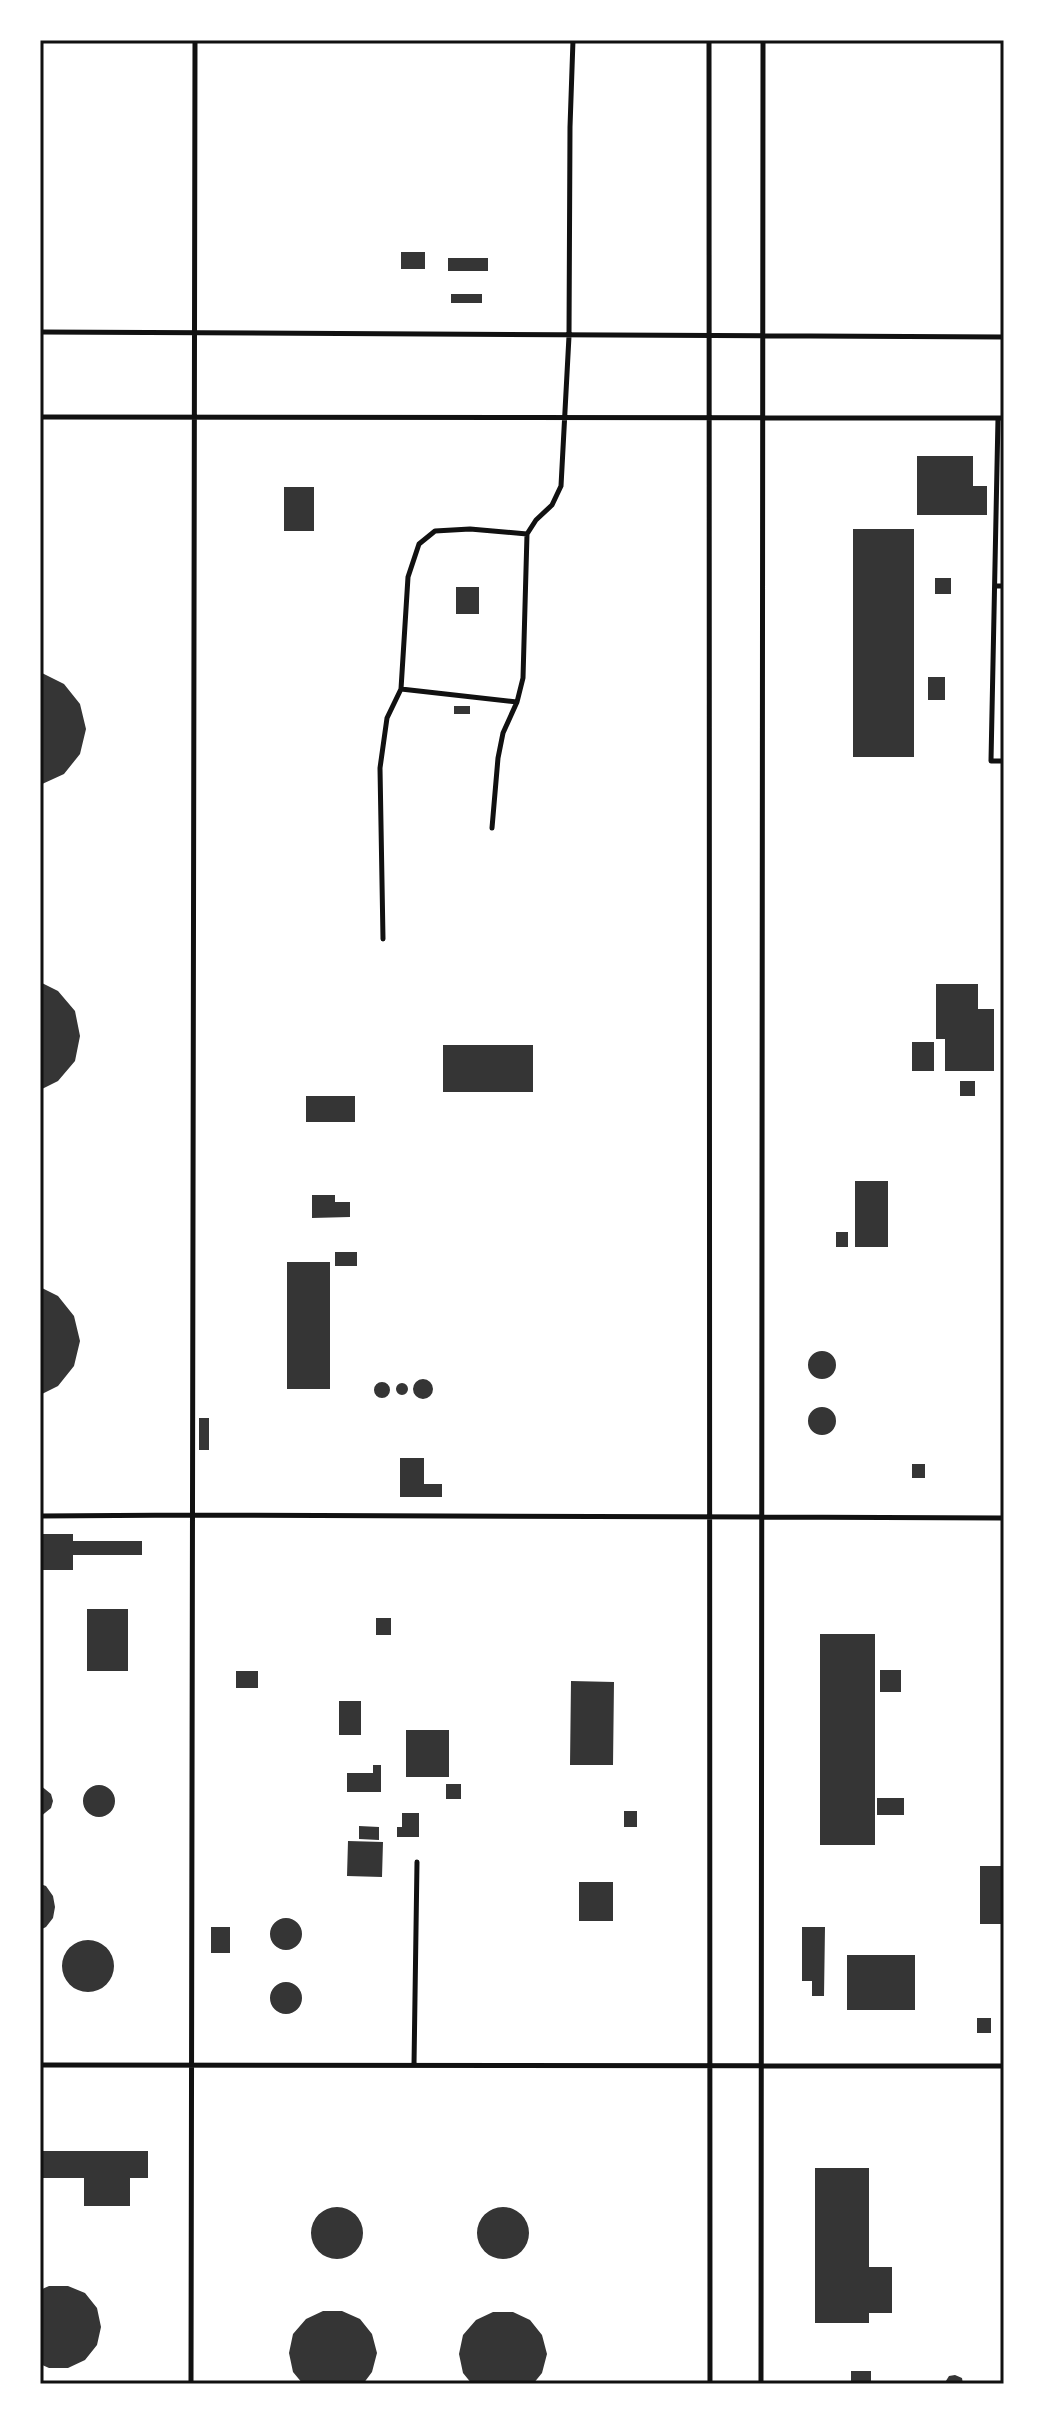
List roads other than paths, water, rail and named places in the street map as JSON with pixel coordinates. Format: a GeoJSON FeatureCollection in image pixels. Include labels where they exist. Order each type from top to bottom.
{"type":"FeatureCollection","features":[{"type":"Feature","properties":{"kind":"lane"},"geometry":{"type":"LineString","coordinates":[[191,2384],[195,40]]}},
{"type":"Feature","properties":{"kind":"lane"},"geometry":{"type":"LineString","coordinates":[[492,828],[503,733],[517,702],[523,678],[527,534],[552,505],[561,486],[569,336],[573,40]]}},
{"type":"Feature","properties":{"kind":"lane"},"geometry":{"type":"LineString","coordinates":[[709,40],[710,2384]]}},
{"type":"Feature","properties":{"kind":"lane"},"geometry":{"type":"LineString","coordinates":[[761,2384],[763,40]]}},
{"type":"Feature","properties":{"kind":"lane"},"geometry":{"type":"LineString","coordinates":[[40,332],[1004,337]]}},
{"type":"Feature","properties":{"kind":"lane"},"geometry":{"type":"LineString","coordinates":[[40,417],[1001,418],[991,761],[1004,761]]}},
{"type":"Feature","properties":{"kind":"lane"},"geometry":{"type":"LineString","coordinates":[[383,939],[380,768],[387,718],[401,689],[408,577],[419,544],[435,531],[470,529],[527,534]]}},
{"type":"Feature","properties":{"kind":"lane"},"geometry":{"type":"LineString","coordinates":[[995,586],[1004,586]]}},
{"type":"Feature","properties":{"kind":"lane"},"geometry":{"type":"LineString","coordinates":[[401,689],[517,702]]}},
{"type":"Feature","properties":{"kind":"lane"},"geometry":{"type":"LineString","coordinates":[[40,1516],[1004,1518]]}},
{"type":"Feature","properties":{"kind":"lane"},"geometry":{"type":"LineString","coordinates":[[414,2065],[417,1862]]}},
{"type":"Feature","properties":{"kind":"lane"},"geometry":{"type":"LineString","coordinates":[[40,2065],[1004,2066]]}}]}
